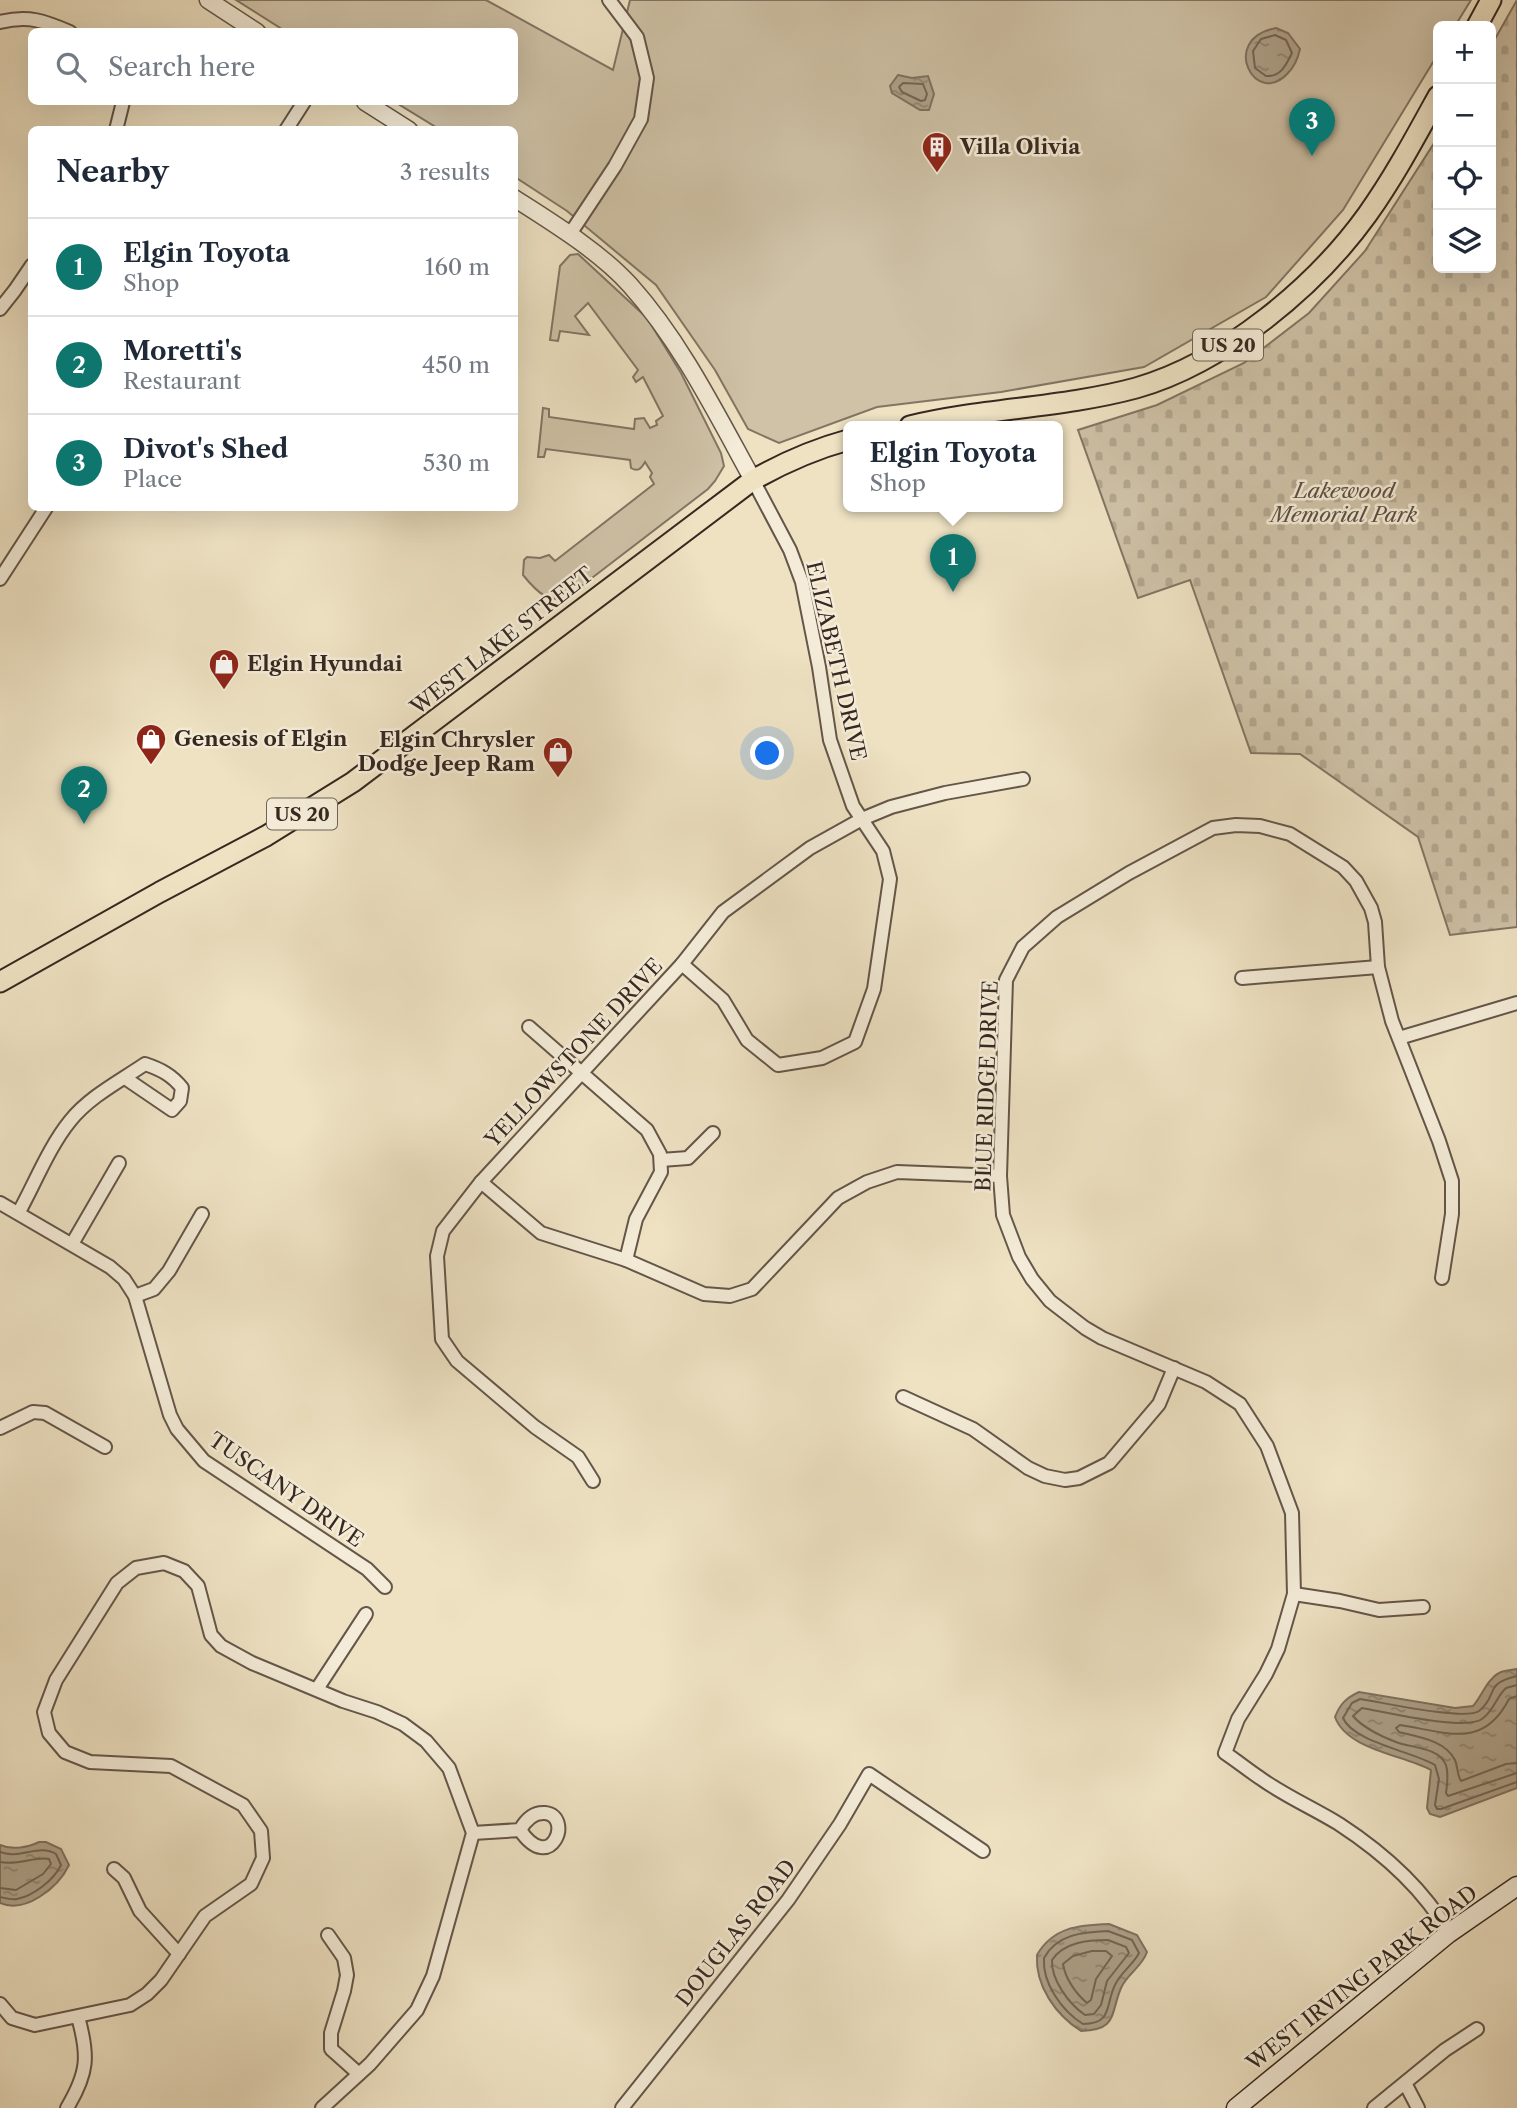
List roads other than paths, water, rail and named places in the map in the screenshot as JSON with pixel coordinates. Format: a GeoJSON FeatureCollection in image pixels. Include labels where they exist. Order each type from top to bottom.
{"type":"FeatureCollection","features":[{"type":"Feature","properties":{"kind":"highway"},"geometry":{"type":"LineString","coordinates":[[1480,21],[1491,0]]}},
{"type":"Feature","properties":{"kind":"highway","name":"US 20"},"geometry":{"type":"LineString","coordinates":[[945,421],[1062,404],[1138,387],[1213,354],[1239,338],[1284,304],[1354,232],[1385,186],[1433,104]]}},
{"type":"Feature","properties":{"kind":"highway","name":"WEST LAKE STREET"},"geometry":{"type":"LineString","coordinates":[[0,982],[160,891],[266,836],[353,782],[753,480],[828,445],[843,441]]}},
{"type":"Feature","properties":{"kind":"main road","name":"WEST IRVING PARK ROAD"},"geometry":{"type":"LineString","coordinates":[[1236,2108],[1449,1933],[1517,1886]]}},
{"type":"Feature","properties":{"kind":"street"},"geometry":{"type":"LineString","coordinates":[[208,0],[251,28]]}},
{"type":"Feature","properties":{"kind":"street"},"geometry":{"type":"LineString","coordinates":[[570,234],[615,166],[641,119],[647,78],[637,37],[609,0]]}},
{"type":"Feature","properties":{"kind":"street"},"geometry":{"type":"LineString","coordinates":[[0,22],[18,18],[43,20],[62,28]]}},
{"type":"Feature","properties":{"kind":"street"},"geometry":{"type":"LineString","coordinates":[[117,126],[122,105]]}},
{"type":"Feature","properties":{"kind":"street"},"geometry":{"type":"LineString","coordinates":[[289,126],[302,105]]}},
{"type":"Feature","properties":{"kind":"street"},"geometry":{"type":"LineString","coordinates":[[370,105],[402,126]]}},
{"type":"Feature","properties":{"kind":"street"},"geometry":{"type":"LineString","coordinates":[[518,201],[570,234],[628,283],[668,332],[753,480]]}},
{"type":"Feature","properties":{"kind":"street"},"geometry":{"type":"LineString","coordinates":[[0,309],[28,271]]}},
{"type":"Feature","properties":{"kind":"street","name":"ELIZABETH DRIVE"},"geometry":{"type":"LineString","coordinates":[[682,964],[723,1000],[747,1040],[778,1065],[822,1058],[855,1042],[874,989],[890,878],[883,851],[853,806],[830,740],[802,582],[790,550],[753,480]]}},
{"type":"Feature","properties":{"kind":"street"},"geometry":{"type":"LineString","coordinates":[[0,579],[44,511]]}},
{"type":"Feature","properties":{"kind":"street","name":"YELLOWSTONE DRIVE"},"geometry":{"type":"LineString","coordinates":[[593,1481],[578,1457],[535,1427],[457,1361],[442,1339],[437,1256],[443,1231],[481,1182],[682,964],[723,912],[810,848],[862,819],[891,807],[946,793],[1023,779]]}},
{"type":"Feature","properties":{"kind":"street","name":"BLUE RIDGE DRIVE"},"geometry":{"type":"LineString","coordinates":[[1442,1278],[1451,1214],[1452,1181],[1399,1038],[1378,967],[1375,922],[1371,908],[1361,887],[1343,867],[1290,834],[1260,826],[1213,828],[1129,873],[1056,917],[1023,947],[1006,980],[1000,1175],[1003,1215],[1013,1242],[1032,1279],[1050,1301],[1077,1322],[1102,1338],[1206,1382],[1240,1404],[1267,1446],[1292,1513],[1294,1594],[1278,1649],[1238,1719],[1225,1753],[1259,1778],[1367,1844],[1401,1872],[1438,1914],[1449,1933]]}},
{"type":"Feature","properties":{"kind":"street"},"geometry":{"type":"LineString","coordinates":[[1241,978],[1378,967]]}},
{"type":"Feature","properties":{"kind":"street"},"geometry":{"type":"LineString","coordinates":[[1399,1038],[1517,1003]]}},
{"type":"Feature","properties":{"kind":"street"},"geometry":{"type":"LineString","coordinates":[[529,1027],[647,1130],[660,1154],[661,1172],[636,1219],[626,1260]]}},
{"type":"Feature","properties":{"kind":"street"},"geometry":{"type":"LineString","coordinates":[[19,1212],[70,1121],[125,1078]]}},
{"type":"Feature","properties":{"kind":"street"},"geometry":{"type":"LineString","coordinates":[[661,1160],[688,1158],[713,1133]]}},
{"type":"Feature","properties":{"kind":"street"},"geometry":{"type":"LineString","coordinates":[[72,1244],[118,1163]]}},
{"type":"Feature","properties":{"kind":"street"},"geometry":{"type":"LineString","coordinates":[[481,1182],[541,1233],[626,1260],[704,1294],[730,1296],[752,1289],[838,1198],[867,1182],[897,1172],[1000,1175]]}},
{"type":"Feature","properties":{"kind":"street","name":"TUSCANY DRIVE"},"geometry":{"type":"LineString","coordinates":[[0,1203],[110,1267],[124,1279],[135,1296],[170,1415],[189,1445],[204,1461],[367,1569],[386,1587]]}},
{"type":"Feature","properties":{"kind":"street"},"geometry":{"type":"LineString","coordinates":[[135,1296],[154,1289],[169,1272],[202,1214]]}},
{"type":"Feature","properties":{"kind":"street"},"geometry":{"type":"LineString","coordinates":[[903,1397],[974,1429],[1028,1468],[1045,1476],[1079,1478],[1109,1463],[1159,1404],[1174,1368]]}},
{"type":"Feature","properties":{"kind":"street"},"geometry":{"type":"LineString","coordinates":[[0,1428],[33,1412],[46,1413],[105,1447]]}},
{"type":"Feature","properties":{"kind":"street"},"geometry":{"type":"LineString","coordinates":[[0,2004],[12,2018],[35,2025],[131,2005],[161,1980],[205,1916],[251,1884],[262,1858],[261,1831],[243,1805],[171,1766],[90,1762],[65,1752],[49,1733],[44,1712],[56,1680],[117,1583],[136,1567],[164,1563],[184,1571],[198,1586],[211,1635],[221,1646],[252,1663],[394,1720],[426,1741],[449,1768],[473,1833],[433,1976],[417,2010],[359,2074],[322,2108]]}},
{"type":"Feature","properties":{"kind":"street"},"geometry":{"type":"LineString","coordinates":[[1294,1594],[1380,1610],[1423,1607]]}},
{"type":"Feature","properties":{"kind":"street"},"geometry":{"type":"LineString","coordinates":[[317,1689],[366,1614]]}},
{"type":"Feature","properties":{"kind":"street","name":"DOUGLAS ROAD"},"geometry":{"type":"LineString","coordinates":[[622,2108],[788,1900],[840,1824],[869,1774],[983,1851]]}},
{"type":"Feature","properties":{"kind":"street"},"geometry":{"type":"LineString","coordinates":[[473,1833],[520,1830]]}},
{"type":"Feature","properties":{"kind":"street"},"geometry":{"type":"LineString","coordinates":[[114,1869],[124,1878],[140,1911],[179,1954]]}},
{"type":"Feature","properties":{"kind":"street"},"geometry":{"type":"LineString","coordinates":[[328,1935],[344,1958],[347,1975],[331,2033],[331,2049],[359,2074]]}},
{"type":"Feature","properties":{"kind":"street"},"geometry":{"type":"LineString","coordinates":[[67,2108],[79,2087],[85,2065],[86,2044],[78,2017]]}},
{"type":"Feature","properties":{"kind":"street"},"geometry":{"type":"LineString","coordinates":[[1374,2108],[1445,2050],[1477,2029]]}},
{"type":"Feature","properties":{"kind":"street"},"geometry":{"type":"LineString","coordinates":[[1405,2084],[1418,2108]]}},
{"type":"Feature","properties":{"kind":"water"},"geometry":{"type":"Polygon","coordinates":[[[1276,28],[1288,33],[1300,49],[1296,62],[1288,73],[1276,82],[1264,83],[1248,68],[1246,57],[1249,45],[1259,35],[1276,28]]]}},
{"type":"Feature","properties":{"kind":"water"},"geometry":{"type":"Polygon","coordinates":[[[898,75],[912,78],[928,76],[934,94],[929,110],[920,110],[892,93],[890,86],[898,75]]]}},
{"type":"Feature","properties":{"kind":"water"},"geometry":{"type":"Polygon","coordinates":[[[1517,1669],[1517,1788],[1440,1817],[1430,1814],[1427,1808],[1431,1770],[1377,1750],[1351,1737],[1341,1728],[1335,1717],[1344,1702],[1359,1692],[1455,1708],[1473,1706],[1495,1676],[1503,1671],[1517,1669]]]}},
{"type":"Feature","properties":{"kind":"water"},"geometry":{"type":"Polygon","coordinates":[[[46,1842],[61,1849],[69,1865],[64,1874],[49,1890],[30,1902],[20,1905],[0,1903],[0,1845],[19,1848],[46,1842]]]}},
{"type":"Feature","properties":{"kind":"water"},"geometry":{"type":"Polygon","coordinates":[[[1109,1924],[1137,1935],[1147,1952],[1124,1983],[1107,2024],[1101,2028],[1081,2031],[1063,2017],[1049,1999],[1037,1967],[1037,1955],[1051,1938],[1068,1929],[1109,1924]]]}},
{"type":"Feature","properties":{"kind":"place","name":"Divot's Shed"},"geometry":{"type":"Point","coordinates":[1312,156]}},
{"type":"Feature","properties":{"kind":"place","name":"Villa Olivia"},"geometry":{"type":"Point","coordinates":[937,174]}},
{"type":"Feature","properties":{"kind":"place","name":"Elgin Toyota"},"geometry":{"type":"Point","coordinates":[953,592]}},
{"type":"Feature","properties":{"kind":"place","name":"Elgin Hyundai"},"geometry":{"type":"Point","coordinates":[224,691]}},
{"type":"Feature","properties":{"kind":"place","name":"Genesis of Elgin"},"geometry":{"type":"Point","coordinates":[151,766]}},
{"type":"Feature","properties":{"kind":"place","name":"Elgin Chrysler Dodge Jeep Ram"},"geometry":{"type":"Point","coordinates":[558,779]}},
{"type":"Feature","properties":{"kind":"place","name":"Moretti's"},"geometry":{"type":"Point","coordinates":[84,824]}},
{"type":"Feature","properties":{"kind":"park label","name":"Lakewood Memorial Park"},"geometry":{"type":"Point","coordinates":[1344,503]}}]}
